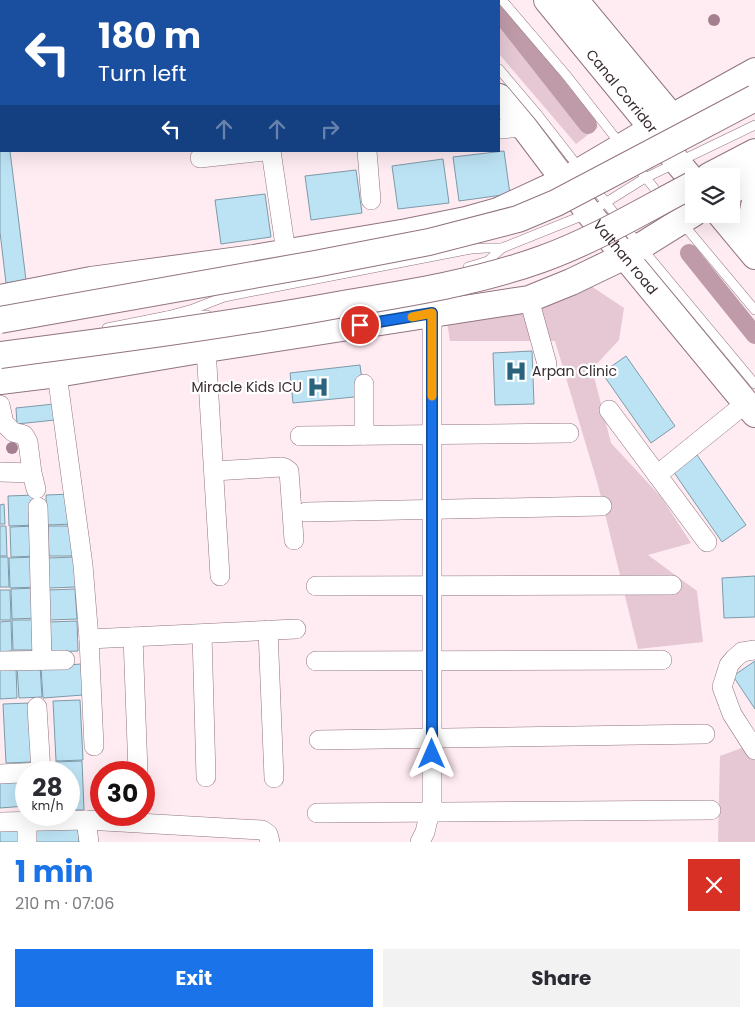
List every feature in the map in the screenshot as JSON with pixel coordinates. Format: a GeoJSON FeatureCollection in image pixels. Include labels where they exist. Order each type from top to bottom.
{"type":"FeatureCollection","features":[{"type":"Feature","properties":{"kind":"main road","name":"Canal Corridor"},"geometry":{"type":"LineString","coordinates":[[547,0],[662,123],[685,170]]}},
{"type":"Feature","properties":{"kind":"main road"},"geometry":{"type":"LineString","coordinates":[[574,0],[662,123]]}},
{"type":"Feature","properties":{"kind":"main road"},"geometry":{"type":"LineString","coordinates":[[0,298],[91,280],[254,258],[407,232],[466,220],[498,211],[573,175],[755,71]]}},
{"type":"Feature","properties":{"kind":"main road"},"geometry":{"type":"LineString","coordinates":[[0,320],[429,242],[518,219],[556,203],[755,98]]}},
{"type":"Feature","properties":{"kind":"main road","name":"Valthan road"},"geometry":{"type":"LineString","coordinates":[[500,100],[511,128],[573,175],[597,208],[752,400]]}},
{"type":"Feature","properties":{"kind":"main road"},"geometry":{"type":"LineString","coordinates":[[724,168],[755,152]]}},
{"type":"Feature","properties":{"kind":"main road"},"geometry":{"type":"LineString","coordinates":[[0,355],[269,318],[436,288],[489,275],[542,259],[592,238],[685,178]]}},
{"type":"Feature","properties":{"kind":"main road"},"geometry":{"type":"LineString","coordinates":[[740,186],[755,178]]}},
{"type":"Feature","properties":{"kind":"main road"},"geometry":{"type":"LineString","coordinates":[[755,202],[752,233],[755,240]]}},
{"type":"Feature","properties":{"kind":"main road"},"geometry":{"type":"LineString","coordinates":[[0,381],[57,374],[529,298],[571,282],[632,251],[680,214]]}},
{"type":"Feature","properties":{"kind":"main road"},"geometry":{"type":"LineString","coordinates":[[728,223],[755,256]]}},
{"type":"Feature","properties":{"kind":"street"},"geometry":{"type":"LineString","coordinates":[[200,158],[255,152]]}},
{"type":"Feature","properties":{"kind":"street"},"geometry":{"type":"LineString","coordinates":[[271,152],[286,252]]}},
{"type":"Feature","properties":{"kind":"street"},"geometry":{"type":"LineString","coordinates":[[367,152],[371,200]]}},
{"type":"Feature","properties":{"kind":"street"},"geometry":{"type":"LineString","coordinates":[[529,298],[547,364]]}},
{"type":"Feature","properties":{"kind":"street"},"geometry":{"type":"LineString","coordinates":[[420,842],[425,832],[432,803],[432,313]]}},
{"type":"Feature","properties":{"kind":"street"},"geometry":{"type":"LineString","coordinates":[[206,349],[220,576]]}},
{"type":"Feature","properties":{"kind":"street"},"geometry":{"type":"LineString","coordinates":[[57,374],[83,565],[94,746]]}},
{"type":"Feature","properties":{"kind":"street"},"geometry":{"type":"LineString","coordinates":[[364,384],[364,435]]}},
{"type":"Feature","properties":{"kind":"street"},"geometry":{"type":"LineString","coordinates":[[657,475],[752,400]]}},
{"type":"Feature","properties":{"kind":"street"},"geometry":{"type":"LineString","coordinates":[[0,405],[4,424],[13,432],[24,435],[28,442],[35,490],[42,660]]}},
{"type":"Feature","properties":{"kind":"street"},"geometry":{"type":"LineString","coordinates":[[609,410],[707,542]]}},
{"type":"Feature","properties":{"kind":"street"},"geometry":{"type":"LineString","coordinates":[[300,436],[569,433]]}},
{"type":"Feature","properties":{"kind":"street"},"geometry":{"type":"LineString","coordinates":[[214,471],[281,466],[285,468],[289,472],[294,540]]}},
{"type":"Feature","properties":{"kind":"street"},"geometry":{"type":"LineString","coordinates":[[0,472],[35,490]]}},
{"type":"Feature","properties":{"kind":"street"},"geometry":{"type":"LineString","coordinates":[[306,512],[602,506]]}},
{"type":"Feature","properties":{"kind":"street"},"geometry":{"type":"LineString","coordinates":[[316,586],[672,585]]}},
{"type":"Feature","properties":{"kind":"street"},"geometry":{"type":"LineString","coordinates":[[89,639],[296,629]]}},
{"type":"Feature","properties":{"kind":"street"},"geometry":{"type":"LineString","coordinates":[[268,630],[274,778]]}},
{"type":"Feature","properties":{"kind":"street"},"geometry":{"type":"LineString","coordinates":[[202,634],[206,777]]}},
{"type":"Feature","properties":{"kind":"street"},"geometry":{"type":"LineString","coordinates":[[133,637],[138,761]]}},
{"type":"Feature","properties":{"kind":"street"},"geometry":{"type":"LineString","coordinates":[[755,650],[742,652],[734,659],[729,665],[722,687],[732,714],[755,750]]}},
{"type":"Feature","properties":{"kind":"street"},"geometry":{"type":"LineString","coordinates":[[0,661],[65,660]]}},
{"type":"Feature","properties":{"kind":"street"},"geometry":{"type":"LineString","coordinates":[[316,661],[662,660]]}},
{"type":"Feature","properties":{"kind":"street"},"geometry":{"type":"LineString","coordinates":[[36,707],[40,761]]}},
{"type":"Feature","properties":{"kind":"street"},"geometry":{"type":"LineString","coordinates":[[319,740],[705,734]]}},
{"type":"Feature","properties":{"kind":"street"},"geometry":{"type":"LineString","coordinates":[[0,774],[15,773]]}},
{"type":"Feature","properties":{"kind":"street"},"geometry":{"type":"LineString","coordinates":[[317,813],[710,810]]}},
{"type":"Feature","properties":{"kind":"street"},"geometry":{"type":"LineString","coordinates":[[80,820],[262,830],[268,834],[270,842]]}},
{"type":"Feature","properties":{"kind":"street"},"geometry":{"type":"LineString","coordinates":[[86,820],[89,842]]}},
{"type":"Feature","properties":{"kind":"street"},"geometry":{"type":"LineString","coordinates":[[0,822],[15,821]]}},
{"type":"Feature","properties":{"kind":"street"},"geometry":{"type":"LineString","coordinates":[[26,826],[27,842]]}},
{"type":"Feature","properties":{"kind":"lane"},"geometry":{"type":"LineString","coordinates":[[502,0],[567,76],[645,178],[680,214],[755,310]]}},
{"type":"Feature","properties":{"kind":"lane"},"geometry":{"type":"LineString","coordinates":[[500,70],[538,115],[573,175]]}},
{"type":"Feature","properties":{"kind":"lane"},"geometry":{"type":"LineString","coordinates":[[699,168],[755,125]]}},
{"type":"Feature","properties":{"kind":"lane"},"geometry":{"type":"LineString","coordinates":[[457,270],[488,261],[502,248],[597,208],[645,178],[685,176]]}},
{"type":"Feature","properties":{"kind":"lane"},"geometry":{"type":"LineString","coordinates":[[103,329],[167,316],[193,309],[224,297],[471,249],[502,248]]}},
{"type":"Feature","properties":{"kind":"lane"},"geometry":{"type":"LineString","coordinates":[[247,311],[338,296]]}},
{"type":"Feature","properties":{"kind":"lane"},"geometry":{"type":"LineString","coordinates":[[167,316],[213,314]]}},
{"type":"Feature","properties":{"kind":"shaded area"},"geometry":{"type":"Polygon","coordinates":[[[500,21],[519,44],[598,127],[576,144],[500,55],[500,21]]]}},
{"type":"Feature","properties":{"kind":"shaded area"},"geometry":{"type":"Polygon","coordinates":[[[585,282],[624,308],[619,340],[592,369],[611,443],[661,497],[691,543],[648,555],[697,591],[703,642],[638,649],[598,485],[555,341],[450,341],[446,316],[585,282]]]}},
{"type":"Feature","properties":{"kind":"shaded area"},"geometry":{"type":"Polygon","coordinates":[[[747,746],[755,759],[755,842],[718,842],[720,756],[747,746]]]}},
{"type":"Feature","properties":{"kind":"building"},"geometry":{"type":"Polygon","coordinates":[[[504,151],[510,194],[459,201],[453,157],[504,151]]]}},
{"type":"Feature","properties":{"kind":"building"},"geometry":{"type":"Polygon","coordinates":[[[0,152],[10,152],[26,280],[6,283],[0,232],[0,152]]]}},
{"type":"Feature","properties":{"kind":"building"},"geometry":{"type":"Polygon","coordinates":[[[443,159],[449,203],[398,209],[392,166],[443,159]]]}},
{"type":"Feature","properties":{"kind":"building"},"geometry":{"type":"Polygon","coordinates":[[[356,170],[362,213],[311,220],[305,176],[356,170]]]}},
{"type":"Feature","properties":{"kind":"building"},"geometry":{"type":"Polygon","coordinates":[[[265,194],[271,237],[221,244],[215,200],[265,194]]]}},
{"type":"Feature","properties":{"kind":"building"},"geometry":{"type":"Polygon","coordinates":[[[532,351],[534,404],[495,405],[493,353],[532,351]]]}},
{"type":"Feature","properties":{"kind":"building"},"geometry":{"type":"Polygon","coordinates":[[[626,356],[675,426],[651,443],[602,373],[626,356]]]}},
{"type":"Feature","properties":{"kind":"building"},"geometry":{"type":"Polygon","coordinates":[[[360,365],[364,396],[293,403],[290,373],[360,365]]]}},
{"type":"Feature","properties":{"kind":"building"},"geometry":{"type":"Polygon","coordinates":[[[54,404],[55,420],[17,424],[16,408],[54,404]]]}},
{"type":"Feature","properties":{"kind":"building"},"geometry":{"type":"Polygon","coordinates":[[[697,455],[746,525],[722,542],[673,471],[697,455]]]}},
{"type":"Feature","properties":{"kind":"building"},"geometry":{"type":"Polygon","coordinates":[[[73,494],[74,524],[47,525],[46,495],[73,494]]]}},
{"type":"Feature","properties":{"kind":"building"},"geometry":{"type":"Polygon","coordinates":[[[35,495],[36,525],[9,526],[8,496],[35,495]]]}},
{"type":"Feature","properties":{"kind":"building"},"geometry":{"type":"Polygon","coordinates":[[[4,504],[5,524],[0,524],[0,505],[4,504]]]}},
{"type":"Feature","properties":{"kind":"building"},"geometry":{"type":"Polygon","coordinates":[[[0,526],[6,526],[7,556],[0,556],[0,526]]]}},
{"type":"Feature","properties":{"kind":"building"},"geometry":{"type":"Polygon","coordinates":[[[37,526],[38,556],[11,557],[10,527],[37,526]]]}},
{"type":"Feature","properties":{"kind":"building"},"geometry":{"type":"Polygon","coordinates":[[[48,526],[75,526],[76,556],[49,556],[48,526]]]}},
{"type":"Feature","properties":{"kind":"building"},"geometry":{"type":"Polygon","coordinates":[[[0,557],[8,557],[9,587],[0,587],[0,557]]]}},
{"type":"Feature","properties":{"kind":"building"},"geometry":{"type":"Polygon","coordinates":[[[36,557],[37,587],[10,588],[9,558],[36,557]]]}},
{"type":"Feature","properties":{"kind":"building"},"geometry":{"type":"Polygon","coordinates":[[[75,557],[76,587],[49,588],[48,558],[75,557]]]}},
{"type":"Feature","properties":{"kind":"building"},"geometry":{"type":"Polygon","coordinates":[[[755,576],[755,617],[724,618],[722,578],[755,576]]]}},
{"type":"Feature","properties":{"kind":"building"},"geometry":{"type":"Polygon","coordinates":[[[38,588],[39,618],[12,619],[11,589],[38,588]]]}},
{"type":"Feature","properties":{"kind":"building"},"geometry":{"type":"Polygon","coordinates":[[[75,589],[77,619],[50,620],[49,590],[75,589]]]}},
{"type":"Feature","properties":{"kind":"building"},"geometry":{"type":"Polygon","coordinates":[[[0,590],[10,590],[11,620],[0,620],[0,590]]]}},
{"type":"Feature","properties":{"kind":"building"},"geometry":{"type":"Polygon","coordinates":[[[12,620],[39,620],[40,650],[13,650],[12,620]]]}},
{"type":"Feature","properties":{"kind":"building"},"geometry":{"type":"Polygon","coordinates":[[[11,621],[12,651],[0,652],[0,622],[11,621]]]}},
{"type":"Feature","properties":{"kind":"building"},"geometry":{"type":"Polygon","coordinates":[[[77,621],[78,651],[51,652],[50,622],[77,621]]]}},
{"type":"Feature","properties":{"kind":"building"},"geometry":{"type":"Polygon","coordinates":[[[755,661],[755,709],[733,676],[755,661]]]}},
{"type":"Feature","properties":{"kind":"building"},"geometry":{"type":"Polygon","coordinates":[[[81,664],[83,695],[43,698],[41,667],[81,664]]]}},
{"type":"Feature","properties":{"kind":"building"},"geometry":{"type":"Polygon","coordinates":[[[40,666],[42,697],[19,698],[17,667],[40,666]]]}},
{"type":"Feature","properties":{"kind":"building"},"geometry":{"type":"Polygon","coordinates":[[[16,667],[17,698],[0,699],[0,668],[16,667]]]}},
{"type":"Feature","properties":{"kind":"building"},"geometry":{"type":"Polygon","coordinates":[[[80,700],[83,760],[56,761],[53,701],[80,700]]]}},
{"type":"Feature","properties":{"kind":"building"},"geometry":{"type":"Polygon","coordinates":[[[30,703],[33,761],[6,763],[3,704],[30,703]]]}},
{"type":"Feature","properties":{"kind":"building"},"geometry":{"type":"Polygon","coordinates":[[[80,761],[82,761],[84,810],[80,810],[80,761]]]}},
{"type":"Feature","properties":{"kind":"building"},"geometry":{"type":"Polygon","coordinates":[[[15,777],[15,807],[0,808],[0,779],[15,777]]]}},
{"type":"Feature","properties":{"kind":"building"},"geometry":{"type":"Polygon","coordinates":[[[78,826],[79,842],[36,842],[35,829],[78,826]]]}},
{"type":"Feature","properties":{"kind":"building"},"geometry":{"type":"Polygon","coordinates":[[[20,829],[21,842],[0,842],[0,830],[20,829]]]}},
{"type":"Feature","properties":{"kind":"waterway"},"geometry":{"type":"LineString","coordinates":[[500,13],[588,125]]}},
{"type":"Feature","properties":{"kind":"waterway"},"geometry":{"type":"LineString","coordinates":[[689,253],[755,335]]}},
{"type":"Feature","properties":{"kind":"slow traffic"},"geometry":{"type":"LineString","coordinates":[[412,317],[432,313],[432,396]]}},
{"type":"Feature","properties":{"kind":"place","name":"Arpan Clinic"},"geometry":{"type":"Point","coordinates":[516,371]}},
{"type":"Feature","properties":{"kind":"place","name":"Miracle Kids ICU"},"geometry":{"type":"Point","coordinates":[318,387]}},
{"type":"Feature","properties":{"kind":"route"},"geometry":{"type":"LineString","coordinates":[[360,325],[432,313],[432,754]]}}]}
